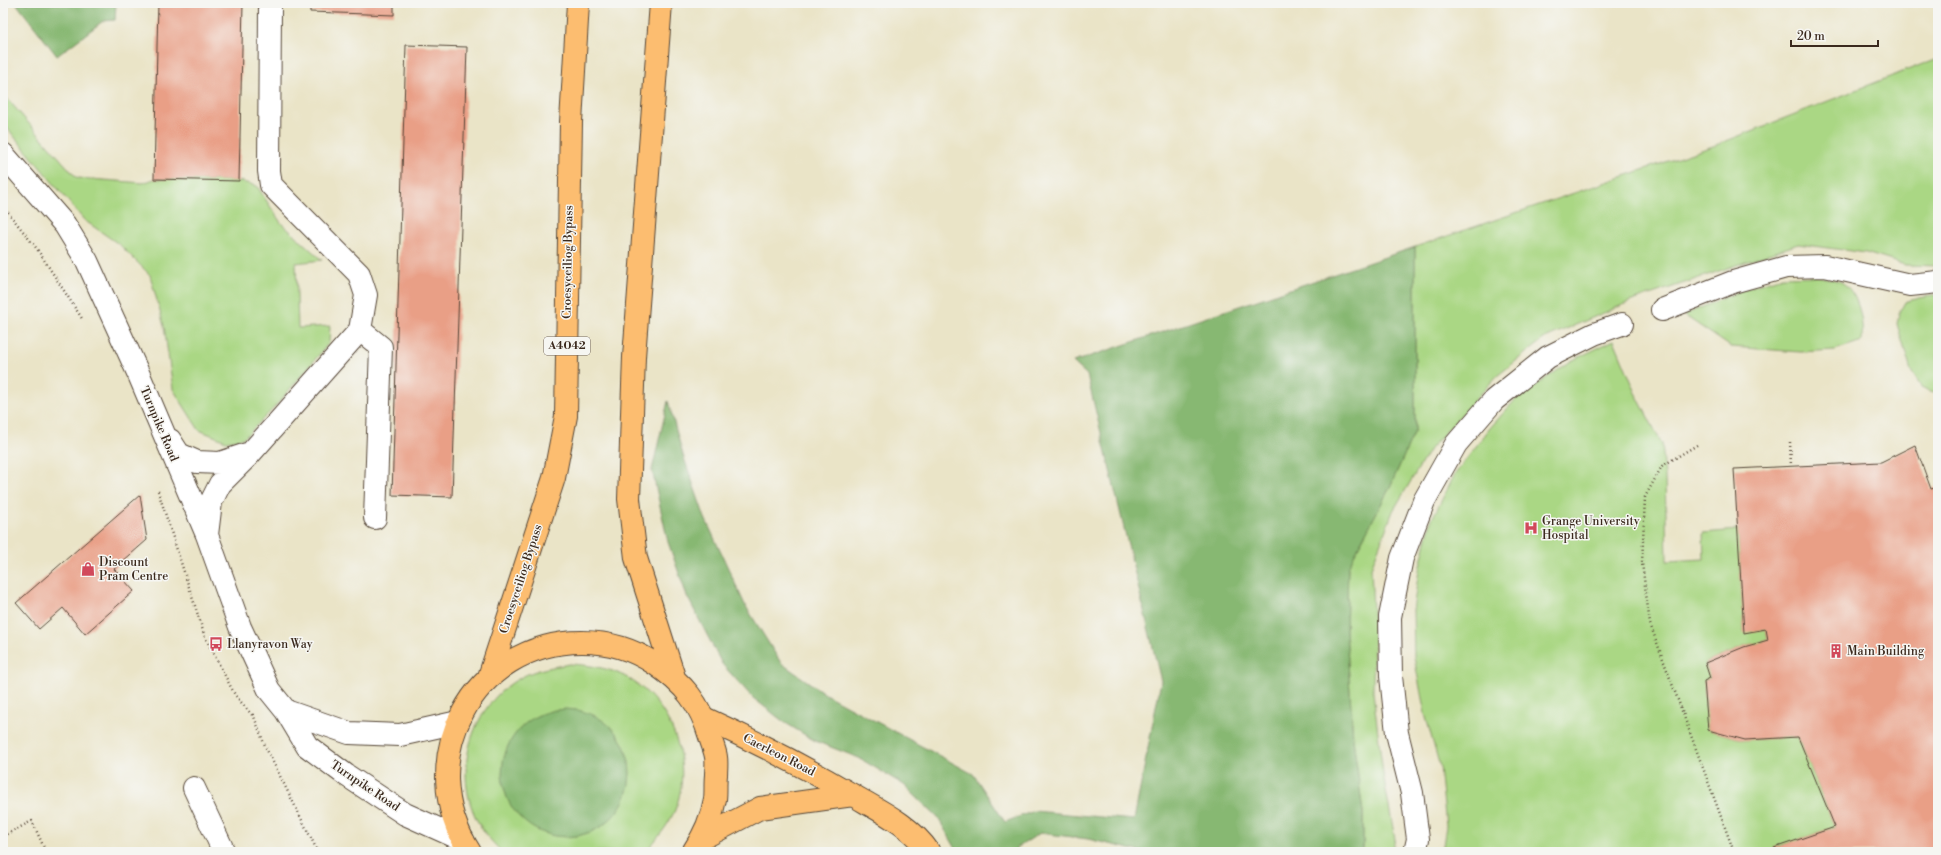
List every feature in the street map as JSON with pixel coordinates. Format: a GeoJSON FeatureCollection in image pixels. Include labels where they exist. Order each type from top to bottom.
{"type":"FeatureCollection","features":[{"type":"Feature","properties":{"kind":"main road","name":"Croesyceiliog Bypass"},"geometry":{"type":"LineString","coordinates":[[489,677],[554,478],[566,416],[571,122],[578,3]]}},
{"type":"Feature","properties":{"kind":"main road"},"geometry":{"type":"LineString","coordinates":[[661,3],[634,357],[629,499],[636,558],[674,677]]}},
{"type":"Feature","properties":{"kind":"main road"},"geometry":{"type":"LineString","coordinates":[[466,846],[451,812],[446,782],[449,751],[458,722],[471,698],[489,677],[523,654],[561,642],[602,642],[641,654],[674,677],[691,696],[704,718],[716,758],[715,800],[697,846]]}},
{"type":"Feature","properties":{"kind":"main road","name":"Caerleon Road"},"geometry":{"type":"LineString","coordinates":[[704,718],[799,764],[889,815],[922,843],[928,852]]}},
{"type":"Feature","properties":{"kind":"main road"},"geometry":{"type":"LineString","coordinates":[[697,846],[760,808],[852,795]]}},
{"type":"Feature","properties":{"kind":"street"},"geometry":{"type":"LineString","coordinates":[[207,535],[210,502],[220,484],[250,453],[360,330],[366,295],[359,274],[271,185],[269,171],[270,3]]}},
{"type":"Feature","properties":{"kind":"street","name":"Turnpike Road"},"geometry":{"type":"LineString","coordinates":[[3,154],[65,225],[87,261],[162,429],[207,535],[240,627],[269,690],[286,710],[307,746],[405,814],[466,846]]}},
{"type":"Feature","properties":{"kind":"street"},"geometry":{"type":"LineString","coordinates":[[1662,310],[1733,282],[1786,267],[1824,266],[1910,285],[1938,282]]}},
{"type":"Feature","properties":{"kind":"street"},"geometry":{"type":"LineString","coordinates":[[1415,852],[1418,839],[1412,793],[1397,733],[1391,676],[1390,617],[1402,558],[1424,500],[1456,444],[1494,400],[1548,357],[1594,334],[1622,324]]}},
{"type":"Feature","properties":{"kind":"street"},"geometry":{"type":"LineString","coordinates":[[360,330],[381,347],[375,518]]}},
{"type":"Feature","properties":{"kind":"street"},"geometry":{"type":"LineString","coordinates":[[162,429],[179,454],[197,462],[220,463],[250,453]]}},
{"type":"Feature","properties":{"kind":"street","name":"Turnpike Road"},"geometry":{"type":"LineString","coordinates":[[286,710],[348,733],[400,735],[458,722]]}},
{"type":"Feature","properties":{"kind":"street"},"geometry":{"type":"LineString","coordinates":[[194,788],[224,852]]}},
{"type":"Feature","properties":{"kind":"path"},"geometry":{"type":"LineString","coordinates":[[3,206],[37,249],[85,323]]}},
{"type":"Feature","properties":{"kind":"path"},"geometry":{"type":"LineString","coordinates":[[1790,442],[1791,466]]}},
{"type":"Feature","properties":{"kind":"path"},"geometry":{"type":"LineString","coordinates":[[1697,445],[1662,466],[1645,497],[1642,563],[1650,624],[1734,852]]}},
{"type":"Feature","properties":{"kind":"path"},"geometry":{"type":"LineString","coordinates":[[156,486],[205,637],[235,695],[252,715],[265,746],[318,852]]}},
{"type":"Feature","properties":{"kind":"path"},"geometry":{"type":"LineString","coordinates":[[252,715],[269,690]]}},
{"type":"Feature","properties":{"kind":"path"},"geometry":{"type":"LineString","coordinates":[[3,836],[32,821],[46,852]]}},
{"type":"Feature","properties":{"kind":"green space"},"geometry":{"type":"Polygon","coordinates":[[[16,3],[116,3],[115,20],[103,21],[57,56],[16,3]]]}},
{"type":"Feature","properties":{"kind":"green space"},"geometry":{"type":"Polygon","coordinates":[[[1938,58],[1938,266],[1905,265],[1866,253],[1798,244],[1632,301],[1545,338],[1497,376],[1430,449],[1393,511],[1371,568],[1374,631],[1373,692],[1383,774],[1395,839],[1392,852],[1363,852],[1363,812],[1353,739],[1346,631],[1348,566],[1389,489],[1415,431],[1415,247],[1716,145],[1938,58]]]}},
{"type":"Feature","properties":{"kind":"green space"},"geometry":{"type":"Polygon","coordinates":[[[3,94],[77,178],[143,183],[154,179],[239,181],[257,186],[281,223],[322,260],[296,263],[298,328],[330,326],[329,343],[273,409],[244,438],[226,441],[199,430],[173,389],[164,326],[150,275],[120,245],[84,220],[3,123],[3,94]]]}},
{"type":"Feature","properties":{"kind":"green space"},"geometry":{"type":"Polygon","coordinates":[[[1415,247],[1415,431],[1389,489],[1348,567],[1346,631],[1353,739],[1363,812],[1363,852],[1142,852],[1088,839],[1040,833],[1017,848],[1018,852],[958,852],[938,818],[904,785],[859,758],[815,741],[784,722],[753,698],[722,664],[687,596],[668,542],[652,470],[668,401],[683,455],[705,518],[745,605],[781,663],[827,695],[973,774],[1005,822],[1034,811],[1134,820],[1161,681],[1087,375],[1073,362],[1415,247]]]}},
{"type":"Feature","properties":{"kind":"green space"},"geometry":{"type":"Polygon","coordinates":[[[1817,276],[1841,282],[1852,293],[1859,308],[1861,317],[1862,341],[1835,350],[1801,352],[1731,347],[1684,315],[1744,289],[1782,277],[1817,276]]]}},
{"type":"Feature","properties":{"kind":"green space"},"geometry":{"type":"Polygon","coordinates":[[[1938,295],[1938,394],[1921,387],[1911,371],[1897,324],[1899,313],[1905,302],[1918,298],[1938,295]]]}},
{"type":"Feature","properties":{"kind":"green space"},"geometry":{"type":"Polygon","coordinates":[[[1614,340],[1639,400],[1662,444],[1665,475],[1667,561],[1704,559],[1703,533],[1738,530],[1744,632],[1766,629],[1768,640],[1744,647],[1705,663],[1710,678],[1704,681],[1708,730],[1745,740],[1798,737],[1835,827],[1774,848],[1776,852],[1442,852],[1446,826],[1440,767],[1425,714],[1414,657],[1413,610],[1419,570],[1431,521],[1455,474],[1490,428],[1516,399],[1571,361],[1614,340]]]}},
{"type":"Feature","properties":{"kind":"green space"},"geometry":{"type":"Polygon","coordinates":[[[570,664],[602,668],[620,674],[637,684],[652,698],[664,714],[673,732],[679,751],[682,770],[680,790],[675,810],[666,827],[645,852],[502,852],[480,826],[475,816],[469,797],[466,777],[467,758],[472,738],[479,720],[490,704],[504,689],[520,678],[538,670],[570,664]]]}},
{"type":"Feature","properties":{"kind":"green space"},"geometry":{"type":"Polygon","coordinates":[[[560,709],[572,709],[585,712],[602,720],[615,732],[627,754],[630,773],[629,785],[625,797],[619,809],[607,822],[585,834],[572,837],[560,837],[547,834],[530,826],[517,814],[505,792],[502,779],[502,767],[505,754],[513,737],[525,724],[547,712],[560,709]]]}},
{"type":"Feature","properties":{"kind":"building"},"geometry":{"type":"Polygon","coordinates":[[[158,3],[243,3],[239,181],[154,179],[158,3]]]}},
{"type":"Feature","properties":{"kind":"building"},"geometry":{"type":"Polygon","coordinates":[[[310,3],[394,3],[394,15],[310,12],[310,3]]]}},
{"type":"Feature","properties":{"kind":"building"},"geometry":{"type":"Polygon","coordinates":[[[406,45],[467,47],[452,497],[392,495],[406,45]]]}},
{"type":"Feature","properties":{"kind":"building","name":"Main Building"},"geometry":{"type":"Polygon","coordinates":[[[1915,445],[1931,489],[1938,487],[1938,852],[1776,852],[1774,848],[1835,827],[1798,737],[1745,740],[1708,730],[1704,681],[1710,678],[1705,663],[1744,647],[1768,640],[1766,629],[1744,633],[1734,469],[1881,462],[1915,445]]]}},
{"type":"Feature","properties":{"kind":"building"},"geometry":{"type":"Polygon","coordinates":[[[140,495],[147,540],[114,569],[134,591],[85,634],[63,608],[39,629],[16,603],[140,495]]]}},
{"type":"Feature","properties":{"kind":"place","name":"Grange University Hospital"},"geometry":{"type":"Point","coordinates":[1531,528]}},
{"type":"Feature","properties":{"kind":"place","name":"Discount Pram Centre"},"geometry":{"type":"Point","coordinates":[88,569]}},
{"type":"Feature","properties":{"kind":"place","name":"Llanyravon Way"},"geometry":{"type":"Point","coordinates":[216,644]}},
{"type":"Feature","properties":{"kind":"place","name":"Main Building"},"geometry":{"type":"Point","coordinates":[1836,651]}}]}
